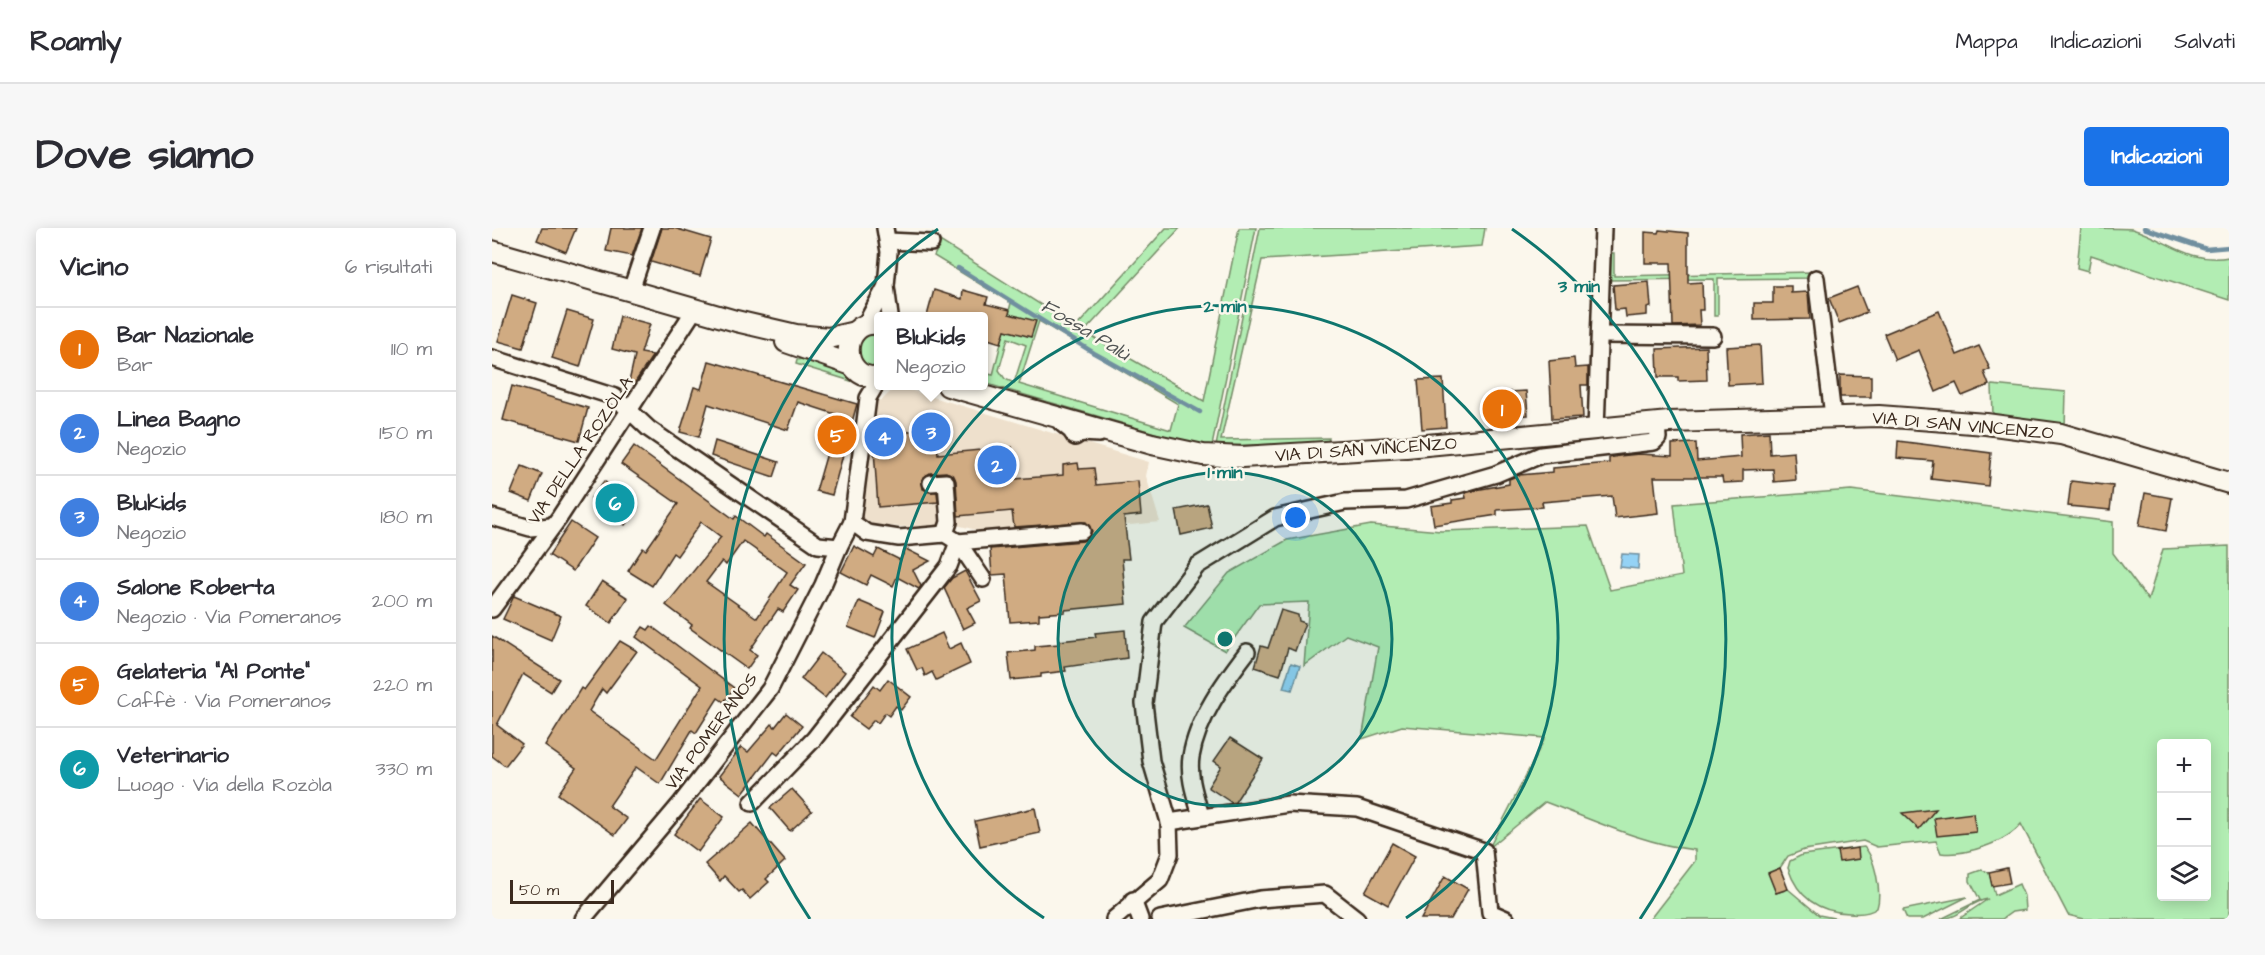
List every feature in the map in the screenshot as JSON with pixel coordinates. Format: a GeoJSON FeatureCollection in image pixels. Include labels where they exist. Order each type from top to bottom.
{"type":"FeatureCollection","features":[{"type":"Feature","properties":{"kind":"main road"},"geometry":{"type":"LineString","coordinates":[[492,251],[736,321],[815,338],[866,327]]}},
{"type":"Feature","properties":{"kind":"main road"},"geometry":{"type":"LineString","coordinates":[[736,321],[867,374]]}},
{"type":"Feature","properties":{"kind":"main road"},"geometry":{"type":"LineString","coordinates":[[866,327],[847,348],[867,374]]}},
{"type":"Feature","properties":{"kind":"main road","name":"VIA DI SAN VINCENZO"},"geometry":{"type":"LineString","coordinates":[[968,390],[1152,444],[1203,455],[1242,457],[1406,447],[1596,430],[1634,434],[1833,416],[1928,418],[2040,430],[2077,438],[2229,483]]}},
{"type":"Feature","properties":{"kind":"street"},"geometry":{"type":"LineString","coordinates":[[631,290],[652,228]]}},
{"type":"Feature","properties":{"kind":"street"},"geometry":{"type":"LineString","coordinates":[[1596,430],[1603,228]]}},
{"type":"Feature","properties":{"kind":"street"},"geometry":{"type":"LineString","coordinates":[[890,312],[886,286],[886,234],[931,243]]}},
{"type":"Feature","properties":{"kind":"street"},"geometry":{"type":"LineString","coordinates":[[1816,278],[1833,416]]}},
{"type":"Feature","properties":{"kind":"street"},"geometry":{"type":"LineString","coordinates":[[866,327],[886,286]]}},
{"type":"Feature","properties":{"kind":"street","name":"VIA DELLA ROZÒLA"},"geometry":{"type":"LineString","coordinates":[[492,609],[629,411],[695,309]]}},
{"type":"Feature","properties":{"kind":"street"},"geometry":{"type":"LineString","coordinates":[[1601,335],[1713,336]]}},
{"type":"Feature","properties":{"kind":"street"},"geometry":{"type":"LineString","coordinates":[[492,358],[615,397],[649,429],[801,535],[818,545],[839,547]]}},
{"type":"Feature","properties":{"kind":"street","name":"VIA POMERANOS"},"geometry":{"type":"LineString","coordinates":[[583,919],[681,803],[770,689],[852,522],[868,398],[867,374]]}},
{"type":"Feature","properties":{"kind":"street"},"geometry":{"type":"LineString","coordinates":[[1114,919],[1133,900],[1160,880],[1170,854],[1169,822],[1151,761],[1144,703],[1154,621],[1197,566],[1275,518],[1345,502],[1406,500],[1496,474],[1541,455],[1634,434]]}},
{"type":"Feature","properties":{"kind":"street"},"geometry":{"type":"LineString","coordinates":[[752,803],[814,739],[950,566],[951,533],[946,482],[931,483]]}},
{"type":"Feature","properties":{"kind":"street"},"geometry":{"type":"LineString","coordinates":[[492,517],[530,528],[551,526]]}},
{"type":"Feature","properties":{"kind":"street"},"geometry":{"type":"LineString","coordinates":[[852,522],[867,533],[899,538],[951,533],[1082,531]]}},
{"type":"Feature","properties":{"kind":"street"},"geometry":{"type":"LineString","coordinates":[[951,533],[983,579]]}},
{"type":"Feature","properties":{"kind":"street"},"geometry":{"type":"LineString","coordinates":[[1201,816],[1191,782],[1191,759],[1197,737],[1216,695],[1247,652]]}},
{"type":"Feature","properties":{"kind":"street"},"geometry":{"type":"LineString","coordinates":[[1169,822],[1289,804],[1357,808],[1484,851],[1490,912],[1506,919]]}},
{"type":"Feature","properties":{"kind":"street"},"geometry":{"type":"LineString","coordinates":[[1160,919],[1260,899],[1325,894],[1357,919]]}},
{"type":"Feature","properties":{"kind":"street"},"geometry":{"type":"LineString","coordinates":[[1133,900],[1140,919]]}},
{"type":"Feature","properties":{"kind":"shaded area"},"geometry":{"type":"Polygon","coordinates":[[[892,390],[910,390],[1149,462],[1146,476],[1160,522],[1090,529],[1083,525],[988,533],[953,524],[916,527],[870,526],[862,519],[871,427],[876,401],[882,400],[892,390]]]}},
{"type":"Feature","properties":{"kind":"green space"},"geometry":{"type":"Polygon","coordinates":[[[1166,228],[1180,228],[1084,332],[1204,401],[1239,228],[1256,228],[1212,446],[1179,440],[988,384],[988,374],[993,375],[1011,303],[934,256],[937,250],[931,248],[932,236],[1076,327],[1166,228]],[[1039,321],[1019,384],[1171,430],[1178,404],[1039,321]],[[1008,338],[999,370],[1005,379],[1014,383],[1026,345],[1008,338]]]}},
{"type":"Feature","properties":{"kind":"green space"},"geometry":{"type":"Polygon","coordinates":[[[1260,228],[1485,228],[1482,246],[1262,260],[1221,440],[1329,438],[1328,443],[1216,446],[1260,228]]]}},
{"type":"Feature","properties":{"kind":"green space"},"geometry":{"type":"Polygon","coordinates":[[[2081,228],[2132,229],[2190,254],[2214,258],[2229,257],[2229,300],[2091,255],[2088,271],[2077,268],[2081,228]]]}},
{"type":"Feature","properties":{"kind":"green space"},"geometry":{"type":"Polygon","coordinates":[[[1609,253],[1614,253],[1614,276],[1814,272],[1814,278],[1718,279],[1718,316],[1714,316],[1714,279],[1608,280],[1609,253]]]}},
{"type":"Feature","properties":{"kind":"green space"},"geometry":{"type":"Polygon","coordinates":[[[874,334],[874,368],[867,367],[860,358],[860,344],[866,337],[874,334]]]}},
{"type":"Feature","properties":{"kind":"green space"},"geometry":{"type":"Polygon","coordinates":[[[805,358],[824,362],[844,371],[851,381],[796,364],[797,360],[805,358]]]}},
{"type":"Feature","properties":{"kind":"green space"},"geometry":{"type":"Polygon","coordinates":[[[1992,385],[2066,392],[2065,428],[1993,416],[1992,385]]]}},
{"type":"Feature","properties":{"kind":"green space"},"geometry":{"type":"Polygon","coordinates":[[[1851,490],[2113,522],[2113,553],[2148,600],[2163,549],[2229,546],[2229,919],[2084,919],[2068,915],[2021,824],[2005,837],[1972,850],[1941,853],[1936,841],[1877,847],[1863,841],[1804,850],[1788,856],[1780,868],[1769,873],[1776,893],[1788,889],[1819,915],[1839,919],[1650,919],[1695,861],[1695,850],[1638,837],[1545,802],[1489,848],[1545,738],[1402,726],[1362,739],[1378,647],[1346,635],[1304,666],[1309,602],[1259,604],[1225,651],[1184,628],[1229,573],[1287,540],[1371,525],[1441,531],[1588,526],[1610,590],[1682,576],[1674,504],[1851,490]]]}},
{"type":"Feature","properties":{"kind":"green space"},"geometry":{"type":"Polygon","coordinates":[[[1864,847],[1874,867],[1879,894],[1877,908],[1867,912],[1838,912],[1819,906],[1798,888],[1788,868],[1790,861],[1802,855],[1864,847]]]}},
{"type":"Feature","properties":{"kind":"green space"},"geometry":{"type":"Polygon","coordinates":[[[1981,870],[1989,872],[1995,895],[2019,884],[2024,896],[2025,910],[2012,912],[2002,919],[1959,919],[1988,899],[1953,916],[1941,919],[1980,900],[1970,881],[1970,874],[1981,870]]]}},
{"type":"Feature","properties":{"kind":"green space"},"geometry":{"type":"Polygon","coordinates":[[[1967,897],[1923,919],[1907,919],[1903,910],[1967,897]]]}},
{"type":"Feature","properties":{"kind":"water"},"geometry":{"type":"Polygon","coordinates":[[[1622,554],[1639,555],[1638,569],[1620,567],[1622,554]]]}},
{"type":"Feature","properties":{"kind":"water"},"geometry":{"type":"Polygon","coordinates":[[[1291,663],[1300,666],[1292,690],[1283,688],[1291,663]]]}},
{"type":"Feature","properties":{"kind":"building"},"geometry":{"type":"Polygon","coordinates":[[[542,228],[576,228],[566,252],[537,240],[542,228]]]}},
{"type":"Feature","properties":{"kind":"building"},"geometry":{"type":"Polygon","coordinates":[[[611,228],[642,228],[632,256],[606,251],[611,228]]]}},
{"type":"Feature","properties":{"kind":"building"},"geometry":{"type":"Polygon","coordinates":[[[662,228],[674,228],[711,239],[700,276],[651,262],[662,228]]]}},
{"type":"Feature","properties":{"kind":"building"},"geometry":{"type":"Polygon","coordinates":[[[1659,230],[1688,233],[1688,283],[1702,282],[1703,310],[1699,310],[1700,325],[1673,326],[1671,263],[1645,263],[1645,232],[1658,233],[1659,230]]]}},
{"type":"Feature","properties":{"kind":"building"},"geometry":{"type":"Polygon","coordinates":[[[1649,282],[1651,307],[1647,308],[1647,315],[1626,317],[1625,309],[1615,310],[1613,285],[1649,282]]]}},
{"type":"Feature","properties":{"kind":"building"},"geometry":{"type":"Polygon","coordinates":[[[1773,286],[1791,286],[1791,293],[1808,292],[1810,319],[1754,320],[1754,303],[1773,303],[1773,286]]]}},
{"type":"Feature","properties":{"kind":"building"},"geometry":{"type":"Polygon","coordinates":[[[1857,287],[1867,312],[1839,323],[1829,298],[1857,287]]]}},
{"type":"Feature","properties":{"kind":"building"},"geometry":{"type":"Polygon","coordinates":[[[934,290],[962,299],[963,290],[988,297],[986,304],[1010,310],[1009,314],[1036,321],[1031,337],[1005,330],[1001,343],[988,339],[988,312],[928,312],[934,290]]]}},
{"type":"Feature","properties":{"kind":"building"},"geometry":{"type":"Polygon","coordinates":[[[512,295],[537,303],[523,348],[498,341],[512,295]]]}},
{"type":"Feature","properties":{"kind":"building"},"geometry":{"type":"Polygon","coordinates":[[[567,311],[594,319],[580,367],[552,358],[567,311]]]}},
{"type":"Feature","properties":{"kind":"building"},"geometry":{"type":"Polygon","coordinates":[[[1939,311],[1957,355],[1979,346],[1990,369],[1984,372],[1989,385],[1962,396],[1956,383],[1936,392],[1919,350],[1895,360],[1884,334],[1939,311]]]}},
{"type":"Feature","properties":{"kind":"building"},"geometry":{"type":"Polygon","coordinates":[[[620,316],[650,324],[641,353],[653,355],[634,384],[629,382],[635,355],[612,349],[620,316]]]}},
{"type":"Feature","properties":{"kind":"building"},"geometry":{"type":"Polygon","coordinates":[[[1760,345],[1762,383],[1728,385],[1726,347],[1760,345]]]}},
{"type":"Feature","properties":{"kind":"building"},"geometry":{"type":"Polygon","coordinates":[[[1706,347],[1707,380],[1678,381],[1678,377],[1658,377],[1657,349],[1706,347]]]}},
{"type":"Feature","properties":{"kind":"building"},"geometry":{"type":"Polygon","coordinates":[[[1574,358],[1575,368],[1588,367],[1588,385],[1581,385],[1583,417],[1552,419],[1549,361],[1574,358]]]}},
{"type":"Feature","properties":{"kind":"building"},"geometry":{"type":"Polygon","coordinates":[[[709,361],[857,404],[832,495],[816,491],[838,415],[798,402],[788,430],[708,404],[699,437],[680,432],[694,387],[701,389],[709,361]]]}},
{"type":"Feature","properties":{"kind":"building"},"geometry":{"type":"Polygon","coordinates":[[[1840,375],[1871,376],[1871,397],[1840,397],[1840,375]]]}},
{"type":"Feature","properties":{"kind":"building"},"geometry":{"type":"Polygon","coordinates":[[[1443,379],[1446,427],[1422,429],[1418,380],[1443,379]]]}},
{"type":"Feature","properties":{"kind":"building"},"geometry":{"type":"Polygon","coordinates":[[[512,386],[588,408],[579,441],[503,420],[512,386]]]}},
{"type":"Feature","properties":{"kind":"building"},"geometry":{"type":"Polygon","coordinates":[[[1526,391],[1528,415],[1492,417],[1490,393],[1526,391]]]}},
{"type":"Feature","properties":{"kind":"building"},"geometry":{"type":"Polygon","coordinates":[[[936,428],[938,454],[1012,447],[1015,479],[1063,475],[1063,465],[1078,463],[1079,469],[1094,468],[1096,485],[1138,481],[1141,515],[1124,517],[1129,559],[1122,559],[1126,604],[1039,614],[1039,620],[1010,622],[1006,574],[992,575],[990,549],[1083,541],[1088,539],[1092,531],[1086,522],[1014,527],[1012,511],[958,516],[956,481],[954,476],[946,472],[930,473],[922,479],[923,489],[937,492],[938,502],[878,507],[873,435],[936,428]]]}},
{"type":"Feature","properties":{"kind":"building"},"geometry":{"type":"Polygon","coordinates":[[[1769,432],[1770,454],[1794,452],[1796,480],[1774,482],[1773,469],[1743,470],[1743,482],[1723,483],[1722,477],[1654,477],[1658,513],[1615,518],[1612,496],[1542,502],[1543,507],[1497,510],[1497,515],[1434,525],[1431,506],[1466,498],[1465,493],[1509,484],[1509,479],[1519,475],[1553,472],[1553,468],[1609,463],[1609,458],[1619,456],[1639,454],[1672,456],[1672,444],[1696,443],[1697,461],[1741,457],[1740,434],[1769,432]]]}},
{"type":"Feature","properties":{"kind":"building"},"geometry":{"type":"Polygon","coordinates":[[[715,441],[779,462],[774,477],[711,456],[715,441]]]}},
{"type":"Feature","properties":{"kind":"building"},"geometry":{"type":"Polygon","coordinates":[[[1898,441],[1991,453],[1988,486],[1931,479],[1933,461],[1897,458],[1898,441]]]}},
{"type":"Feature","properties":{"kind":"building"},"geometry":{"type":"Polygon","coordinates":[[[634,446],[734,519],[736,516],[764,537],[766,534],[806,563],[790,585],[798,590],[783,612],[778,609],[750,650],[757,655],[747,669],[690,628],[692,625],[666,605],[721,537],[701,522],[677,556],[673,553],[652,586],[628,571],[643,548],[646,550],[678,504],[621,464],[634,446]],[[743,541],[726,565],[722,561],[706,582],[757,618],[787,572],[743,541]]]}},
{"type":"Feature","properties":{"kind":"building"},"geometry":{"type":"Polygon","coordinates":[[[522,466],[542,474],[531,501],[511,493],[522,466]]]}},
{"type":"Feature","properties":{"kind":"building"},"geometry":{"type":"Polygon","coordinates":[[[604,481],[638,507],[625,525],[591,498],[604,481]]]}},
{"type":"Feature","properties":{"kind":"building"},"geometry":{"type":"Polygon","coordinates":[[[2071,481],[2113,486],[2110,510],[2068,506],[2071,481]]]}},
{"type":"Feature","properties":{"kind":"building"},"geometry":{"type":"Polygon","coordinates":[[[2145,493],[2172,498],[2166,531],[2139,526],[2145,493]]]}},
{"type":"Feature","properties":{"kind":"building"},"geometry":{"type":"Polygon","coordinates":[[[1207,504],[1212,528],[1181,535],[1176,510],[1207,504]]]}},
{"type":"Feature","properties":{"kind":"building"},"geometry":{"type":"Polygon","coordinates":[[[571,522],[595,538],[573,571],[549,555],[571,522]]]}},
{"type":"Feature","properties":{"kind":"building"},"geometry":{"type":"Polygon","coordinates":[[[854,546],[874,557],[878,549],[900,560],[906,549],[930,561],[913,570],[921,586],[919,589],[897,577],[893,586],[871,575],[866,585],[841,572],[854,546]]]}},
{"type":"Feature","properties":{"kind":"building"},"geometry":{"type":"Polygon","coordinates":[[[965,571],[981,601],[967,608],[975,623],[963,629],[944,588],[952,578],[965,571]]]}},
{"type":"Feature","properties":{"kind":"building"},"geometry":{"type":"Polygon","coordinates":[[[602,581],[628,598],[611,623],[586,606],[602,581]]]}},
{"type":"Feature","properties":{"kind":"building"},"geometry":{"type":"Polygon","coordinates":[[[514,596],[561,616],[551,640],[503,619],[514,596]]]}},
{"type":"Feature","properties":{"kind":"building"},"geometry":{"type":"Polygon","coordinates":[[[859,601],[885,612],[875,638],[848,627],[859,601]]]}},
{"type":"Feature","properties":{"kind":"building"},"geometry":{"type":"Polygon","coordinates":[[[1281,610],[1298,615],[1299,621],[1305,623],[1295,651],[1288,648],[1280,675],[1255,667],[1261,646],[1268,648],[1281,610]]]}},
{"type":"Feature","properties":{"kind":"building"},"geometry":{"type":"Polygon","coordinates":[[[651,626],[734,688],[724,702],[718,698],[696,733],[692,730],[660,784],[636,767],[609,806],[627,819],[615,835],[558,794],[576,768],[545,746],[581,688],[584,690],[620,641],[637,651],[606,693],[602,689],[589,711],[656,759],[702,686],[636,637],[643,627],[648,630],[651,626]]]}},
{"type":"Feature","properties":{"kind":"building"},"geometry":{"type":"Polygon","coordinates":[[[1125,630],[1127,658],[1065,667],[1066,671],[1041,674],[1041,677],[1011,680],[1008,653],[1035,650],[1035,646],[1059,644],[1059,641],[1096,637],[1095,633],[1125,630]]]}},
{"type":"Feature","properties":{"kind":"building"},"geometry":{"type":"Polygon","coordinates":[[[942,633],[949,649],[961,643],[970,664],[936,680],[932,672],[925,676],[922,668],[917,670],[907,649],[942,633]]]}},
{"type":"Feature","properties":{"kind":"building"},"geometry":{"type":"Polygon","coordinates":[[[492,636],[559,679],[551,692],[523,674],[497,725],[522,744],[505,766],[492,756],[492,636]]]}},
{"type":"Feature","properties":{"kind":"building"},"geometry":{"type":"Polygon","coordinates":[[[821,653],[845,672],[825,698],[801,679],[821,653]]]}},
{"type":"Feature","properties":{"kind":"building"},"geometry":{"type":"Polygon","coordinates":[[[888,679],[911,697],[901,710],[896,706],[889,716],[885,713],[878,723],[874,720],[866,729],[850,717],[874,685],[880,690],[888,679]]]}},
{"type":"Feature","properties":{"kind":"building"},"geometry":{"type":"Polygon","coordinates":[[[786,713],[802,726],[778,755],[774,752],[742,794],[719,776],[741,747],[748,752],[772,724],[775,727],[786,713]]]}},
{"type":"Feature","properties":{"kind":"building"},"geometry":{"type":"Polygon","coordinates":[[[1230,738],[1263,759],[1235,802],[1232,803],[1208,787],[1221,766],[1214,761],[1230,738]]]}},
{"type":"Feature","properties":{"kind":"building"},"geometry":{"type":"Polygon","coordinates":[[[792,789],[812,811],[790,831],[770,808],[792,789]]]}},
{"type":"Feature","properties":{"kind":"building"},"geometry":{"type":"Polygon","coordinates":[[[700,799],[724,817],[698,852],[674,834],[700,799]]]}},
{"type":"Feature","properties":{"kind":"building"},"geometry":{"type":"Polygon","coordinates":[[[1035,808],[1040,833],[980,846],[975,821],[1035,808]]]}},
{"type":"Feature","properties":{"kind":"building"},"geometry":{"type":"Polygon","coordinates":[[[1936,809],[1919,829],[1902,813],[1936,809]]]}},
{"type":"Feature","properties":{"kind":"building"},"geometry":{"type":"Polygon","coordinates":[[[1973,813],[1976,832],[1937,836],[1934,818],[1973,813]]]}},
{"type":"Feature","properties":{"kind":"building"},"geometry":{"type":"Polygon","coordinates":[[[752,823],[785,861],[766,879],[769,882],[750,899],[742,890],[739,892],[724,876],[720,881],[705,864],[752,823]]]}},
{"type":"Feature","properties":{"kind":"building"},"geometry":{"type":"Polygon","coordinates":[[[1392,843],[1415,856],[1388,905],[1365,892],[1392,843]]]}},
{"type":"Feature","properties":{"kind":"building"},"geometry":{"type":"Polygon","coordinates":[[[1858,848],[1859,859],[1839,862],[1837,851],[1858,848]]]}},
{"type":"Feature","properties":{"kind":"building"},"geometry":{"type":"Polygon","coordinates":[[[1780,868],[1788,889],[1776,893],[1768,873],[1780,868]]]}},
{"type":"Feature","properties":{"kind":"building"},"geometry":{"type":"Polygon","coordinates":[[[2007,868],[2010,883],[1992,886],[1989,872],[2007,868]]]}},
{"type":"Feature","properties":{"kind":"building"},"geometry":{"type":"Polygon","coordinates":[[[1445,876],[1468,889],[1451,919],[1421,919],[1445,876]]]}},
{"type":"Feature","properties":{"kind":"waterway"},"geometry":{"type":"LineString","coordinates":[[2144,228],[2206,249],[2229,247]]}},
{"type":"Feature","properties":{"kind":"waterway","name":"Fossa Palù"},"geometry":{"type":"LineString","coordinates":[[958,268],[1094,353],[1200,412]]}},
{"type":"Feature","properties":{"kind":"place","name":"Bar Nazionale"},"geometry":{"type":"Point","coordinates":[1502,409]}},
{"type":"Feature","properties":{"kind":"place","name":"Blukids"},"geometry":{"type":"Point","coordinates":[931,432]}},
{"type":"Feature","properties":{"kind":"place","name":"Gelateria \"Al Ponte\""},"geometry":{"type":"Point","coordinates":[837,435]}},
{"type":"Feature","properties":{"kind":"place","name":"Salone Roberta"},"geometry":{"type":"Point","coordinates":[884,437]}},
{"type":"Feature","properties":{"kind":"place","name":"Linea Bagno"},"geometry":{"type":"Point","coordinates":[997,465]}},
{"type":"Feature","properties":{"kind":"place","name":"Veterinario"},"geometry":{"type":"Point","coordinates":[615,503]}}]}
